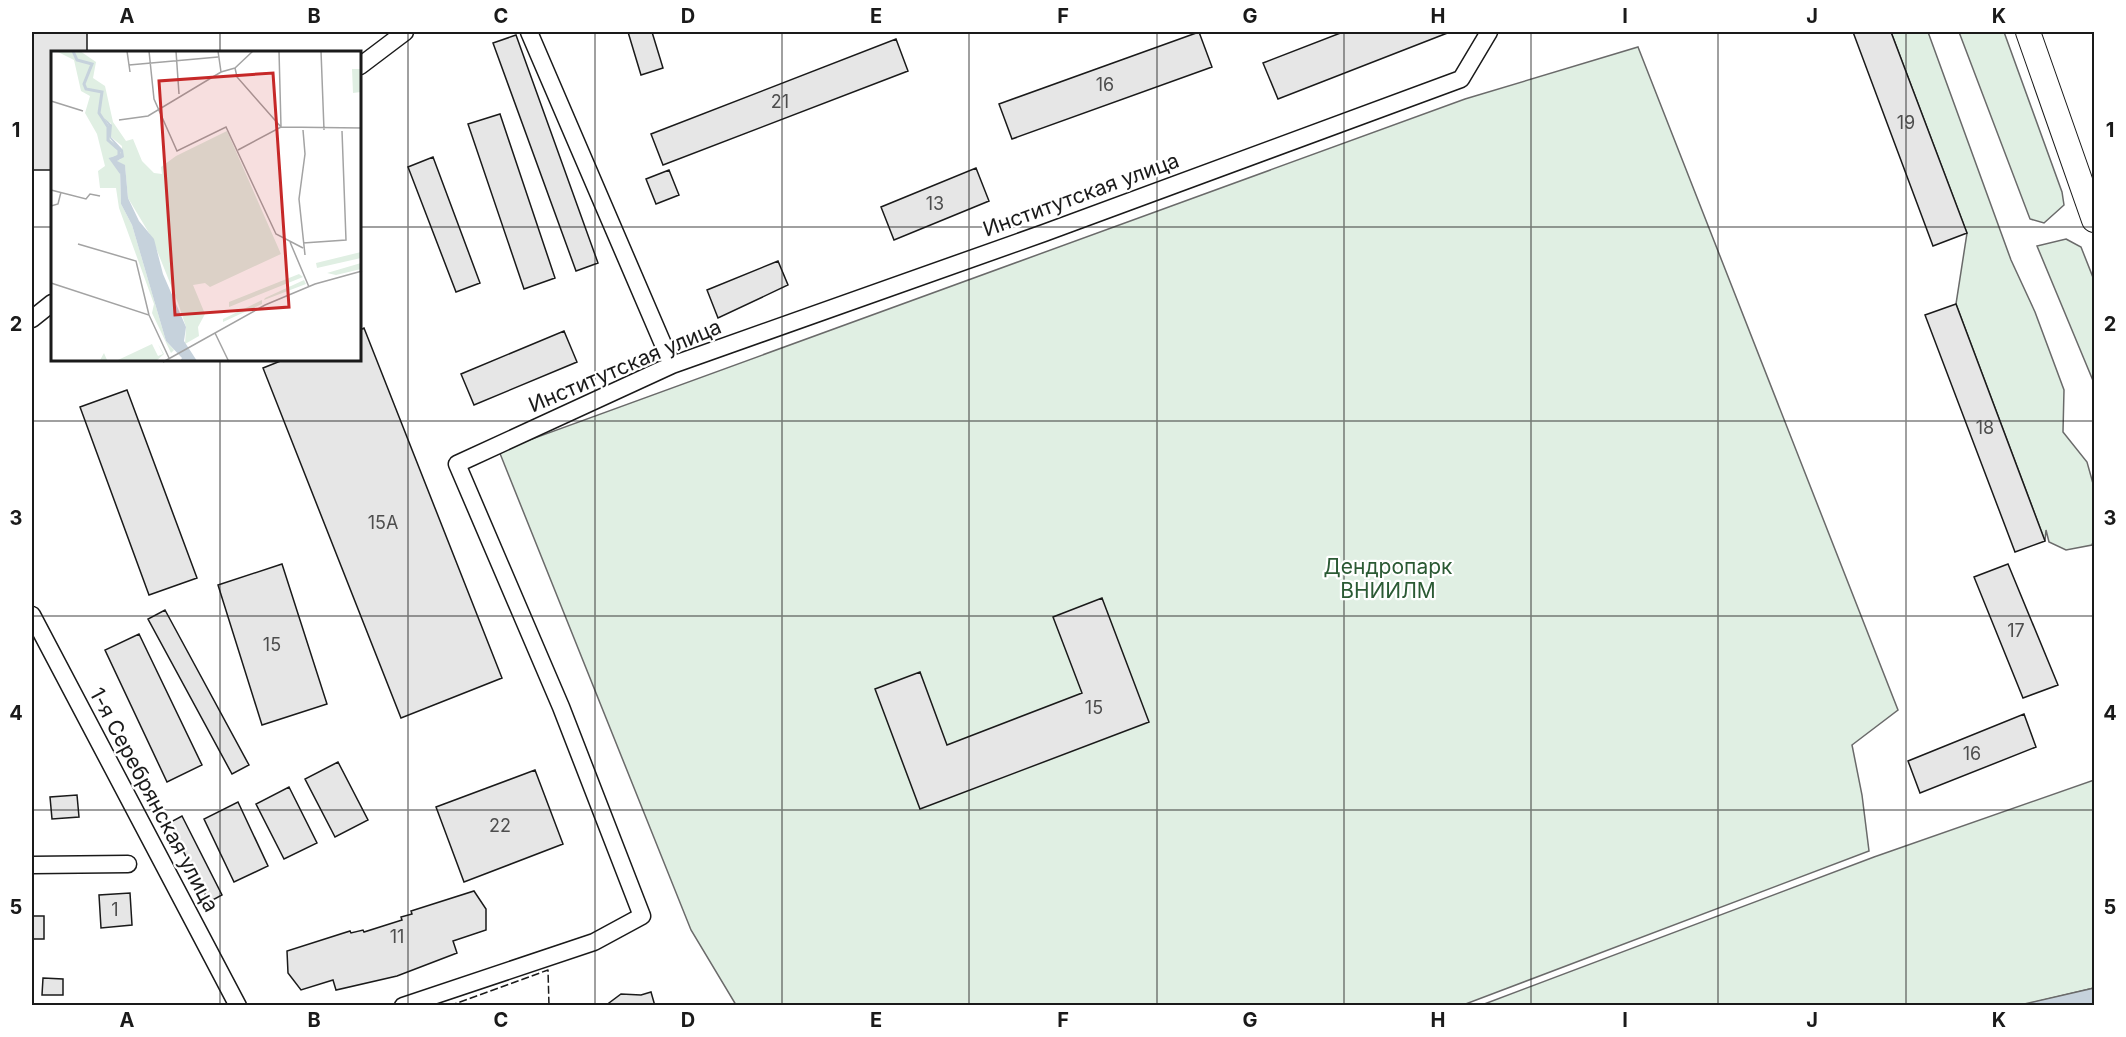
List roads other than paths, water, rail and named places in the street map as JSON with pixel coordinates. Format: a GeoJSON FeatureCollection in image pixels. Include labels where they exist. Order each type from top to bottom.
{"type":"FeatureCollection","features":[{"type":"Feature","properties":{"kind":"main road"},"geometry":{"type":"LineString","coordinates":[[2028,32],[2094,220]]}},
{"type":"Feature","properties":{"kind":"street"},"geometry":{"type":"LineString","coordinates":[[362,64],[405,32]]}},
{"type":"Feature","properties":{"kind":"street"},"geometry":{"type":"LineString","coordinates":[[529,32],[672,365]]}},
{"type":"Feature","properties":{"kind":"street","name":"Институтская улица"},"geometry":{"type":"LineString","coordinates":[[403,1005],[594,942],[642,916],[561,707],[457,464],[672,365],[1044,233],[1461,79],[1488,32]]}},
{"type":"Feature","properties":{"kind":"street"},"geometry":{"type":"LineString","coordinates":[[32,319],[51,304]]}},
{"type":"Feature","properties":{"kind":"street","name":"1-я Серебрянская улица"},"geometry":{"type":"LineString","coordinates":[[32,615],[238,1005]]}},
{"type":"Feature","properties":{"kind":"street"},"geometry":{"type":"LineString","coordinates":[[32,866],[128,864]]}},
{"type":"Feature","properties":{"kind":"park label","name":"Дендропарк ВНИИЛМ"},"geometry":{"type":"Point","coordinates":[1388,579]}}]}
